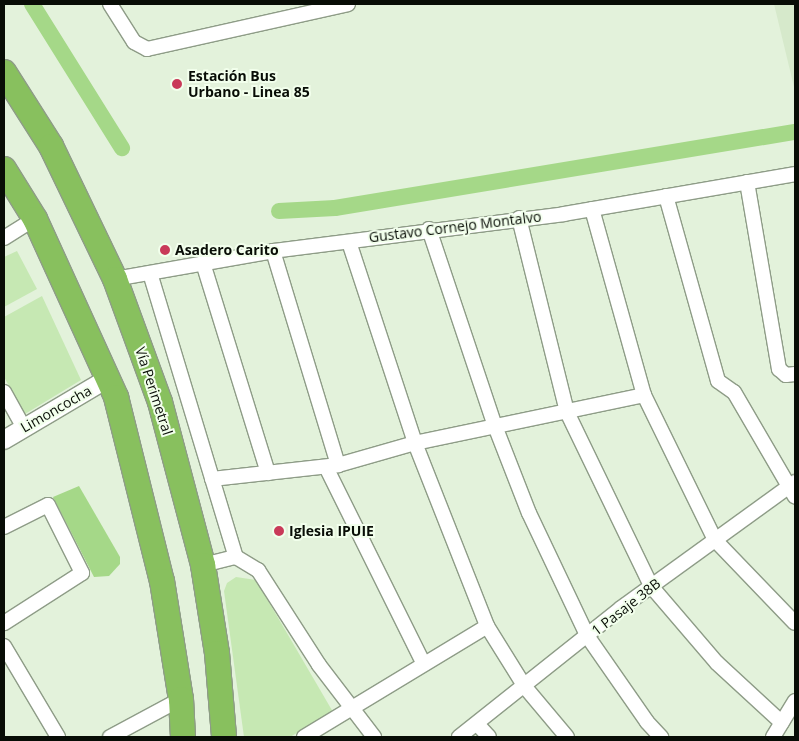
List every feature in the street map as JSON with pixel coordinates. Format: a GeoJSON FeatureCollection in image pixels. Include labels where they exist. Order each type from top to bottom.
{"type":"FeatureCollection","features":[{"type":"Feature","properties":{"kind":"highway","name":"Vía Perimetral"},"geometry":{"type":"LineString","coordinates":[[4,72],[51,146],[115,279],[160,402],[203,566],[217,653],[224,737]]}},
{"type":"Feature","properties":{"kind":"highway"},"geometry":{"type":"LineString","coordinates":[[7,182],[35,219],[116,397],[162,581],[181,699],[182,737]]}},
{"type":"Feature","properties":{"kind":"street"},"geometry":{"type":"LineString","coordinates":[[110,4],[134,42],[147,49],[246,29],[348,4]]}},
{"type":"Feature","properties":{"kind":"street","name":"Gustavo Cornejo Montalvo"},"geometry":{"type":"LineString","coordinates":[[115,279],[273,251],[592,209],[795,174]]}},
{"type":"Feature","properties":{"kind":"street"},"geometry":{"type":"LineString","coordinates":[[747,182],[779,369],[786,374],[795,374]]}},
{"type":"Feature","properties":{"kind":"street"},"geometry":{"type":"LineString","coordinates":[[666,196],[718,380],[734,392],[793,489]]}},
{"type":"Feature","properties":{"kind":"street"},"geometry":{"type":"LineString","coordinates":[[592,209],[644,395],[716,540],[795,623]]}},
{"type":"Feature","properties":{"kind":"street"},"geometry":{"type":"LineString","coordinates":[[519,218],[567,412],[652,586],[716,663],[782,723]]}},
{"type":"Feature","properties":{"kind":"street"},"geometry":{"type":"LineString","coordinates":[[4,238],[35,219]]}},
{"type":"Feature","properties":{"kind":"street"},"geometry":{"type":"LineString","coordinates":[[429,229],[495,426],[529,513],[588,637],[647,722],[661,737]]}},
{"type":"Feature","properties":{"kind":"street"},"geometry":{"type":"LineString","coordinates":[[349,242],[415,443],[487,626],[525,687],[567,737]]}},
{"type":"Feature","properties":{"kind":"street"},"geometry":{"type":"LineString","coordinates":[[273,251],[332,466],[424,664]]}},
{"type":"Feature","properties":{"kind":"street"},"geometry":{"type":"LineString","coordinates":[[203,263],[268,473]]}},
{"type":"Feature","properties":{"kind":"street"},"geometry":{"type":"LineString","coordinates":[[150,273],[236,557],[266,578],[319,666],[374,737]]}},
{"type":"Feature","properties":{"kind":"street","name":"Limoncocha"},"geometry":{"type":"LineString","coordinates":[[4,440],[107,379]]}},
{"type":"Feature","properties":{"kind":"street"},"geometry":{"type":"LineString","coordinates":[[4,392],[24,428]]}},
{"type":"Feature","properties":{"kind":"street"},"geometry":{"type":"LineString","coordinates":[[212,479],[332,466],[415,443],[644,395]]}},
{"type":"Feature","properties":{"kind":"street","name":"1 Pasaje 38B"},"geometry":{"type":"LineString","coordinates":[[459,737],[652,586],[716,540],[793,489]]}},
{"type":"Feature","properties":{"kind":"street"},"geometry":{"type":"LineString","coordinates":[[4,527],[44,505],[52,507],[82,569],[81,576],[4,623]]}},
{"type":"Feature","properties":{"kind":"street"},"geometry":{"type":"LineString","coordinates":[[203,566],[236,557]]}},
{"type":"Feature","properties":{"kind":"street"},"geometry":{"type":"LineString","coordinates":[[304,737],[350,707],[487,626]]}},
{"type":"Feature","properties":{"kind":"street"},"geometry":{"type":"LineString","coordinates":[[4,646],[58,737]]}},
{"type":"Feature","properties":{"kind":"street"},"geometry":{"type":"LineString","coordinates":[[110,737],[181,699]]}},
{"type":"Feature","properties":{"kind":"street"},"geometry":{"type":"LineString","coordinates":[[772,737],[795,701]]}},
{"type":"Feature","properties":{"kind":"street"},"geometry":{"type":"LineString","coordinates":[[478,724],[489,737]]}},
{"type":"Feature","properties":{"kind":"shaded area"},"geometry":{"type":"Polygon","coordinates":[[[774,4],[795,4],[794,87],[774,4]]]}},
{"type":"Feature","properties":{"kind":"shaded area"},"geometry":{"type":"Polygon","coordinates":[[[17,251],[37,289],[4,307],[4,257],[17,251]]]}},
{"type":"Feature","properties":{"kind":"shaded area"},"geometry":{"type":"Polygon","coordinates":[[[42,296],[81,380],[25,414],[4,377],[4,317],[42,296]]]}},
{"type":"Feature","properties":{"kind":"shaded area"},"geometry":{"type":"Polygon","coordinates":[[[79,486],[120,557],[120,564],[109,576],[94,577],[53,497],[79,486]]]}},
{"type":"Feature","properties":{"kind":"shaded area"},"geometry":{"type":"Polygon","coordinates":[[[236,577],[256,580],[333,712],[290,737],[244,737],[224,591],[227,583],[236,577]]]}},
{"type":"Feature","properties":{"kind":"waterway"},"geometry":{"type":"LineString","coordinates":[[32,4],[122,148]]}},
{"type":"Feature","properties":{"kind":"waterway"},"geometry":{"type":"LineString","coordinates":[[279,211],[335,208],[795,132]]}},
{"type":"Feature","properties":{"kind":"place","name":"Estación Bus Urbano - Linea 85"},"geometry":{"type":"Point","coordinates":[177,84]}},
{"type":"Feature","properties":{"kind":"place","name":"Asadero Carito"},"geometry":{"type":"Point","coordinates":[165,250]}},
{"type":"Feature","properties":{"kind":"place","name":"Iglesia IPUIE"},"geometry":{"type":"Point","coordinates":[279,531]}}]}
